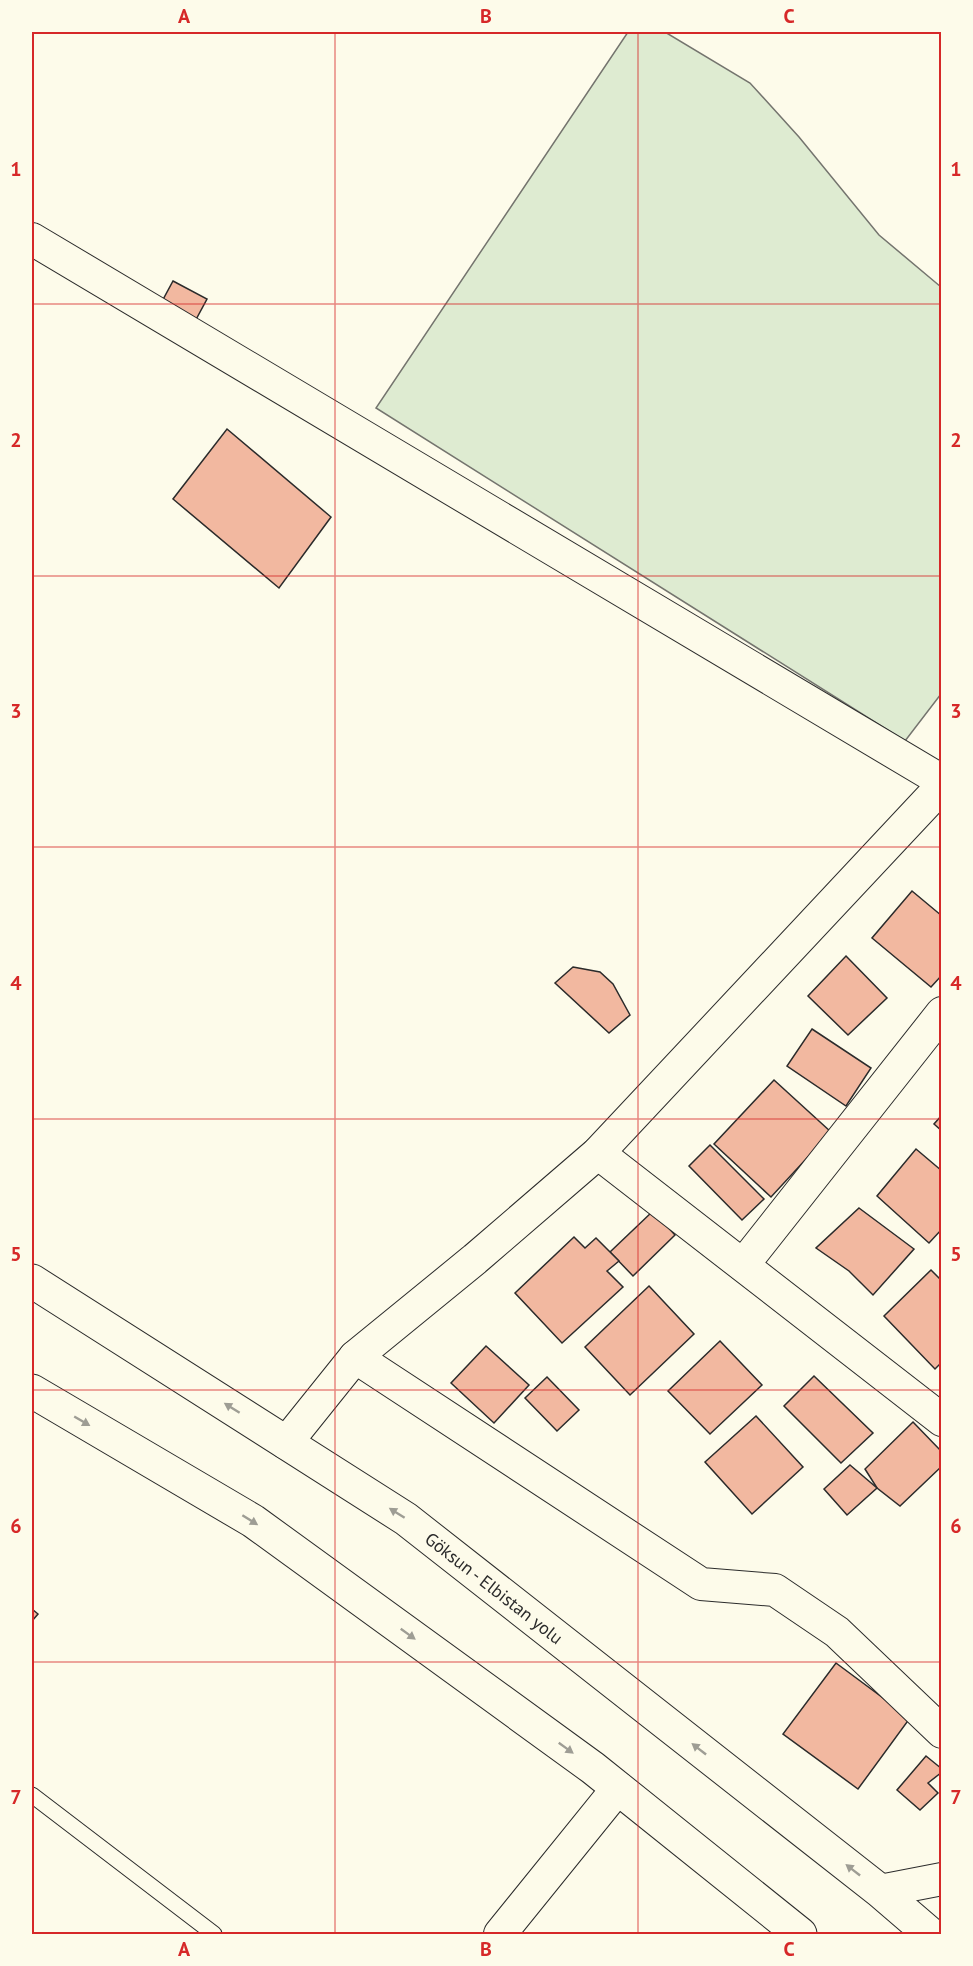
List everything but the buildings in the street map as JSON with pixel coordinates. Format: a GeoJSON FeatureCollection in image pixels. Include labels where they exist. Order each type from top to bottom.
{"type":"FeatureCollection","features":[{"type":"Feature","properties":{"kind":"highway","name":"Göksun - Elbistan yolu"},"geometry":{"type":"LineString","coordinates":[[32,1281],[406,1519],[880,1891],[930,1935]]}},
{"type":"Feature","properties":{"kind":"highway"},"geometry":{"type":"LineString","coordinates":[[32,1391],[254,1521],[618,1788],[800,1935]]}},
{"type":"Feature","properties":{"kind":"street"},"geometry":{"type":"LineString","coordinates":[[32,240],[942,781]]}},
{"type":"Feature","properties":{"kind":"street"},"geometry":{"type":"LineString","coordinates":[[286,1443],[355,1357],[475,1259],[598,1153],[942,786]]}},
{"type":"Feature","properties":{"kind":"street"},"geometry":{"type":"LineString","coordinates":[[743,1265],[942,1014]]}},
{"type":"Feature","properties":{"kind":"street"},"geometry":{"type":"LineString","coordinates":[[598,1153],[940,1416]]}},
{"type":"Feature","properties":{"kind":"street"},"geometry":{"type":"LineString","coordinates":[[355,1357],[701,1584],[775,1590],[837,1632],[942,1732]]}},
{"type":"Feature","properties":{"kind":"street"},"geometry":{"type":"LineString","coordinates":[[500,1935],[618,1788]]}},
{"type":"Feature","properties":{"kind":"street"},"geometry":{"type":"LineString","coordinates":[[880,1891],[942,1879]]}},
{"type":"Feature","properties":{"kind":"lane"},"geometry":{"type":"LineString","coordinates":[[32,1795],[214,1935]]}},
{"type":"Feature","properties":{"kind":"green space"},"geometry":{"type":"Polygon","coordinates":[[[628,32],[665,32],[750,83],[799,137],[879,235],[941,287],[941,694],[905,741],[376,408],[628,32]]]}}]}
